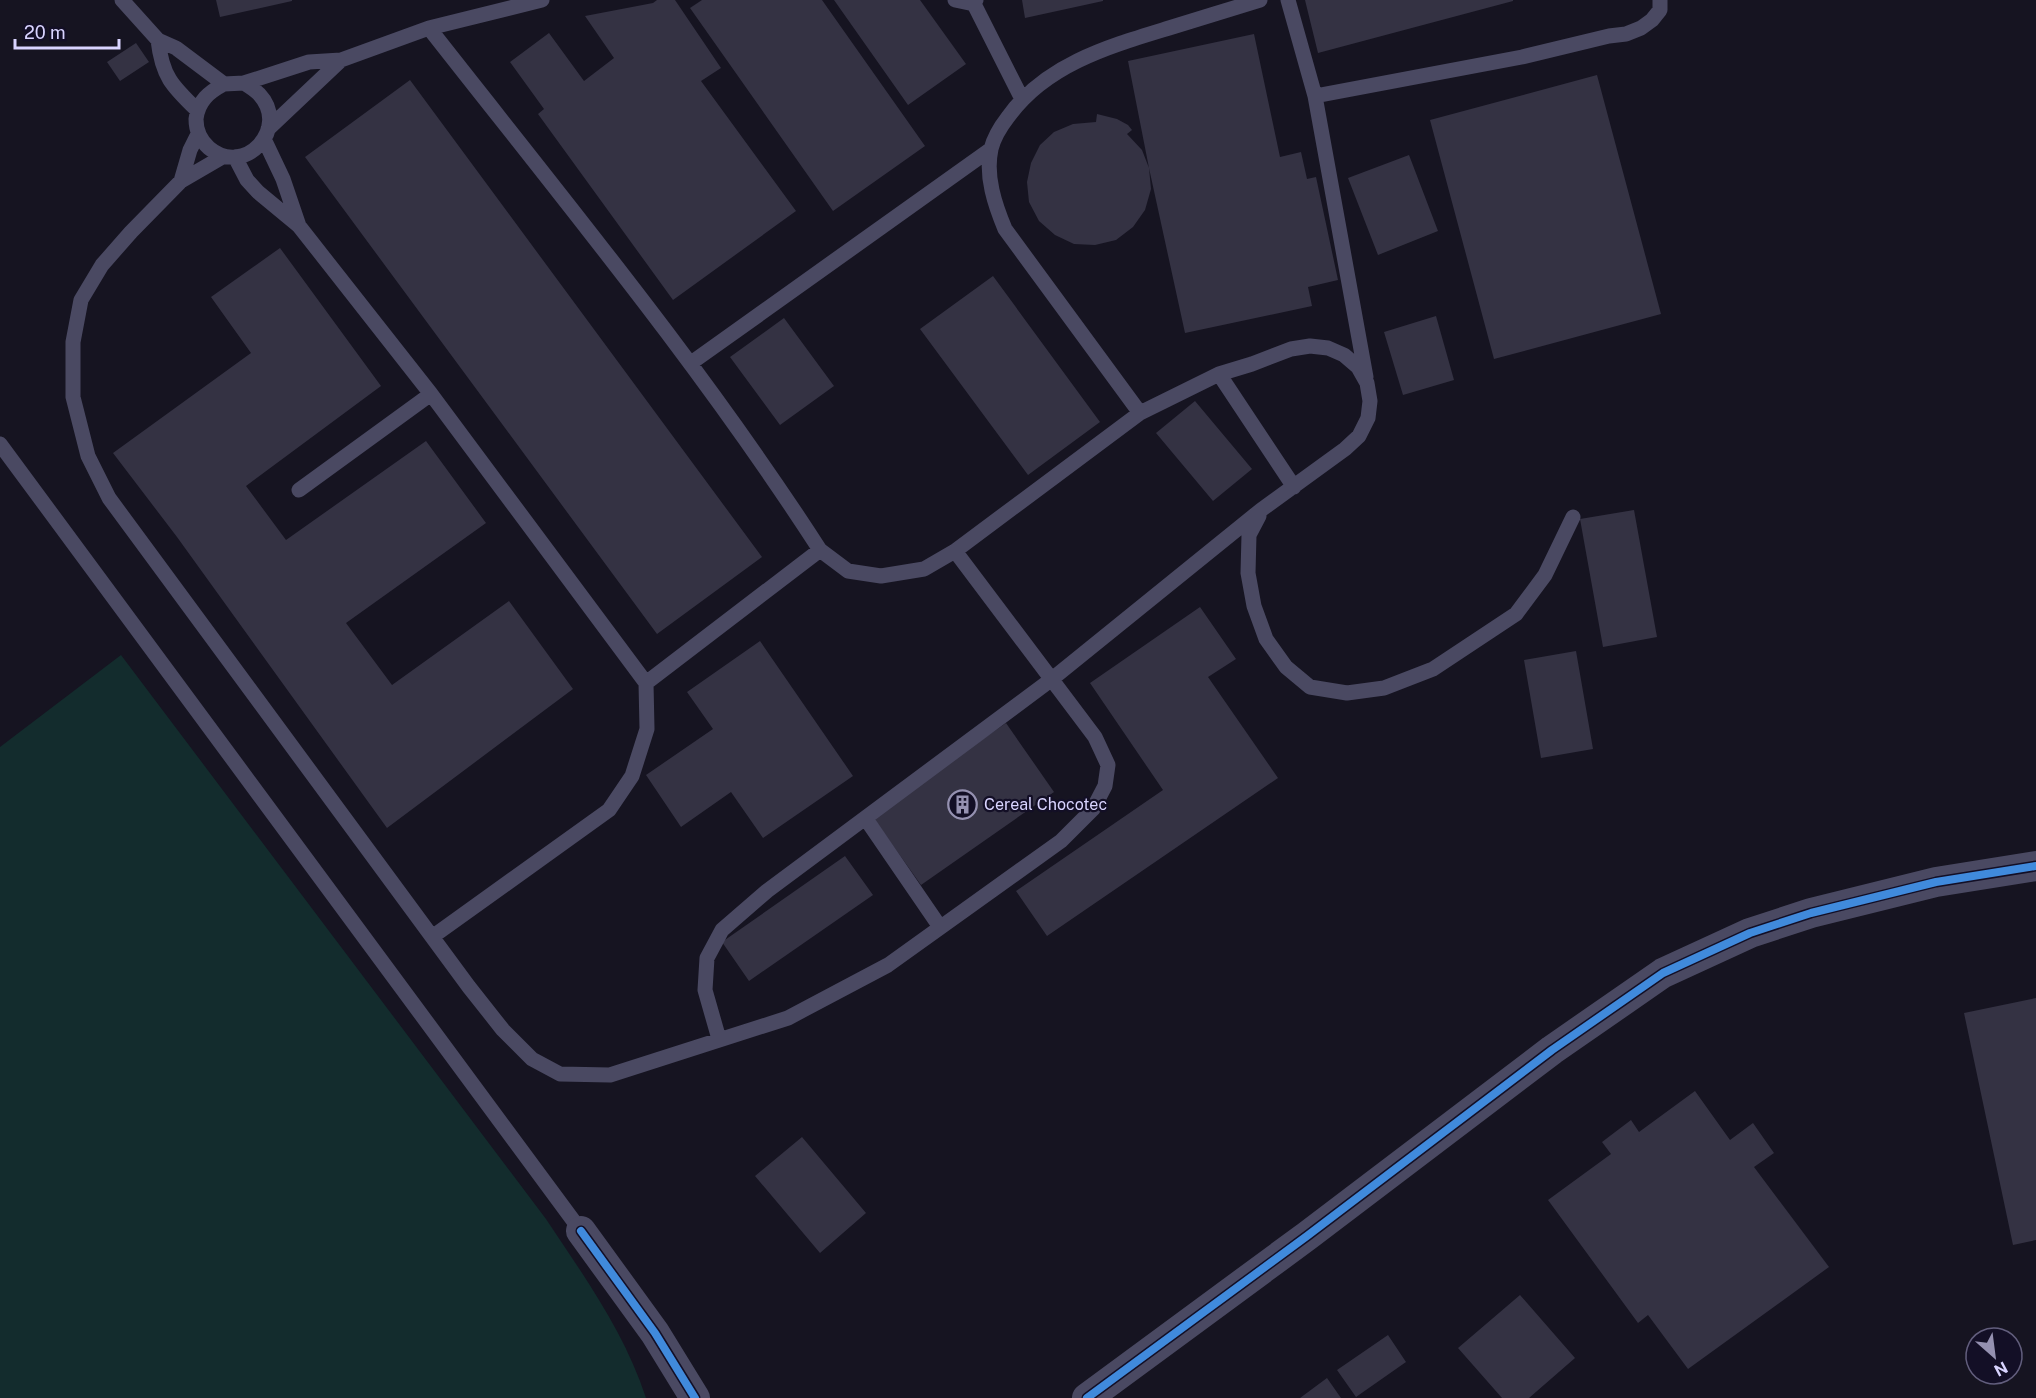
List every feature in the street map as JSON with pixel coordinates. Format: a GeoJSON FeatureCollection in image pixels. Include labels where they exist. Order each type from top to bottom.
{"type":"FeatureCollection","features":[{"type":"Feature","properties":{"kind":"street"},"geometry":{"type":"LineString","coordinates":[[1087,1398],[1307,1236],[1552,1050],[1663,973],[1750,933],[1811,913],[1936,882],[2036,866]]}},
{"type":"Feature","properties":{"kind":"street"},"geometry":{"type":"LineString","coordinates":[[581,1231],[671,1398]]}},
{"type":"Feature","properties":{"kind":"street"},"geometry":{"type":"LineString","coordinates":[[581,1231],[655,1333],[695,1398]]}},
{"type":"Feature","properties":{"kind":"lane"},"geometry":{"type":"LineString","coordinates":[[122,0],[158,40],[176,48],[224,84]]}},
{"type":"Feature","properties":{"kind":"lane"},"geometry":{"type":"LineString","coordinates":[[341,60],[266,134],[256,148],[247,154],[230,156],[213,152],[198,134],[197,110],[212,90],[224,84],[244,83],[309,62],[341,60],[429,28],[542,0]]}},
{"type":"Feature","properties":{"kind":"lane"},"geometry":{"type":"LineString","coordinates":[[955,0],[975,2],[1022,99]]}},
{"type":"Feature","properties":{"kind":"lane"},"geometry":{"type":"LineString","coordinates":[[1140,413],[1005,229],[997,210],[990,178],[991,149],[1002,125],[1022,99],[1047,78],[1111,45],[1260,0]]}},
{"type":"Feature","properties":{"kind":"lane"},"geometry":{"type":"LineString","coordinates":[[719,1039],[705,990],[707,958],[722,930],[767,891],[1052,679],[1262,510],[1345,449],[1359,436],[1368,418],[1370,400],[1315,96],[1288,0]]}},
{"type":"Feature","properties":{"kind":"lane"},"geometry":{"type":"LineString","coordinates":[[1315,96],[1522,57],[1626,34],[1641,28],[1652,20],[1660,10],[1660,0]]}},
{"type":"Feature","properties":{"kind":"lane"},"geometry":{"type":"LineString","coordinates":[[429,28],[691,363],[820,550],[848,571],[881,576],[924,568],[955,551],[1140,413],[1219,374],[1291,349],[1310,346],[1328,348],[1344,355],[1358,367],[1367,383]]}},
{"type":"Feature","properties":{"kind":"lane"},"geometry":{"type":"LineString","coordinates":[[158,40],[160,61],[165,74],[197,110]]}},
{"type":"Feature","properties":{"kind":"lane"},"geometry":{"type":"LineString","coordinates":[[244,83],[259,94],[266,104],[269,116],[266,134],[299,225]]}},
{"type":"Feature","properties":{"kind":"lane"},"geometry":{"type":"LineString","coordinates":[[181,181],[190,150],[198,134]]}},
{"type":"Feature","properties":{"kind":"lane"},"geometry":{"type":"LineString","coordinates":[[691,363],[991,149]]}},
{"type":"Feature","properties":{"kind":"lane"},"geometry":{"type":"LineString","coordinates":[[230,156],[181,181],[131,231],[102,265],[81,300],[73,342],[73,397],[88,456],[109,498],[432,937],[503,1030],[532,1059],[561,1074],[610,1075],[788,1018],[888,965],[1061,841],[1093,808],[1105,786],[1108,765],[1095,737],[955,551]]}},
{"type":"Feature","properties":{"kind":"lane"},"geometry":{"type":"LineString","coordinates":[[230,156],[258,192],[299,225],[431,394],[646,682],[647,729],[632,776],[609,810],[432,937]]}},
{"type":"Feature","properties":{"kind":"lane"},"geometry":{"type":"LineString","coordinates":[[1219,374],[1294,487]]}},
{"type":"Feature","properties":{"kind":"lane"},"geometry":{"type":"LineString","coordinates":[[299,490],[431,394]]}},
{"type":"Feature","properties":{"kind":"lane"},"geometry":{"type":"LineString","coordinates":[[0,444],[581,1231]]}},
{"type":"Feature","properties":{"kind":"lane"},"geometry":{"type":"LineString","coordinates":[[1262,510],[1249,535],[1248,573],[1254,606],[1266,639],[1286,667],[1310,687],[1347,693],[1384,688],[1433,669],[1516,614],[1545,575],[1573,516]]}},
{"type":"Feature","properties":{"kind":"lane"},"geometry":{"type":"LineString","coordinates":[[646,682],[820,550]]}},
{"type":"Feature","properties":{"kind":"lane"},"geometry":{"type":"LineString","coordinates":[[866,819],[940,927]]}},
{"type":"Feature","properties":{"kind":"green space"},"geometry":{"type":"Polygon","coordinates":[[[121,655],[546,1219],[615,1328],[646,1398],[0,1398],[0,747],[121,655]]]}},
{"type":"Feature","properties":{"kind":"building"},"geometry":{"type":"Polygon","coordinates":[[[216,0],[292,0],[292,1],[220,17],[216,0]]]}},
{"type":"Feature","properties":{"kind":"building"},"geometry":{"type":"Polygon","coordinates":[[[657,0],[675,0],[721,68],[701,81],[796,211],[673,300],[538,114],[544,109],[510,62],[549,33],[584,81],[614,58],[585,16],[653,3],[657,0]]]}},
{"type":"Feature","properties":{"kind":"building"},"geometry":{"type":"Polygon","coordinates":[[[702,0],[822,0],[925,146],[833,211],[690,8],[702,0]]]}},
{"type":"Feature","properties":{"kind":"building"},"geometry":{"type":"Polygon","coordinates":[[[834,0],[920,0],[966,64],[908,105],[834,0]]]}},
{"type":"Feature","properties":{"kind":"building"},"geometry":{"type":"Polygon","coordinates":[[[1022,0],[1103,0],[1103,1],[1025,18],[1022,0]]]}},
{"type":"Feature","properties":{"kind":"building"},"geometry":{"type":"Polygon","coordinates":[[[1305,0],[1513,0],[1513,1],[1318,53],[1305,0]]]}},
{"type":"Feature","properties":{"kind":"building"},"geometry":{"type":"Polygon","coordinates":[[[1254,34],[1280,157],[1301,152],[1307,179],[1316,177],[1338,280],[1308,287],[1312,306],[1185,333],[1128,61],[1254,34]]]}},
{"type":"Feature","properties":{"kind":"building"},"geometry":{"type":"Polygon","coordinates":[[[136,43],[149,62],[120,81],[107,62],[136,43]]]}},
{"type":"Feature","properties":{"kind":"building"},"geometry":{"type":"Polygon","coordinates":[[[1597,75],[1661,314],[1494,359],[1430,120],[1597,75]]]}},
{"type":"Feature","properties":{"kind":"building"},"geometry":{"type":"Polygon","coordinates":[[[410,80],[762,557],[657,634],[305,157],[410,80]]]}},
{"type":"Feature","properties":{"kind":"building"},"geometry":{"type":"Polygon","coordinates":[[[1097,114],[1117,119],[1128,125],[1132,130],[1127,134],[1142,150],[1149,168],[1151,189],[1145,210],[1133,227],[1116,240],[1095,245],[1074,244],[1055,235],[1039,221],[1029,202],[1027,182],[1031,163],[1040,145],[1054,132],[1073,124],[1096,122],[1097,114]]]}},
{"type":"Feature","properties":{"kind":"building"},"geometry":{"type":"Polygon","coordinates":[[[1409,155],[1438,231],[1378,255],[1348,178],[1409,155]]]}},
{"type":"Feature","properties":{"kind":"building"},"geometry":{"type":"Polygon","coordinates":[[[280,248],[381,386],[246,486],[286,540],[426,441],[486,523],[346,623],[392,685],[509,601],[573,689],[387,828],[177,537],[113,453],[251,353],[211,297],[280,248]]]}},
{"type":"Feature","properties":{"kind":"building"},"geometry":{"type":"Polygon","coordinates":[[[993,276],[1100,422],[1028,475],[920,329],[993,276]]]}},
{"type":"Feature","properties":{"kind":"building"},"geometry":{"type":"Polygon","coordinates":[[[1436,316],[1454,380],[1403,395],[1384,332],[1436,316]]]}},
{"type":"Feature","properties":{"kind":"building"},"geometry":{"type":"Polygon","coordinates":[[[784,318],[834,386],[780,425],[730,357],[784,318]]]}},
{"type":"Feature","properties":{"kind":"building"},"geometry":{"type":"Polygon","coordinates":[[[1195,401],[1252,469],[1213,501],[1156,433],[1195,401]]]}},
{"type":"Feature","properties":{"kind":"building"},"geometry":{"type":"Polygon","coordinates":[[[1634,510],[1657,637],[1603,647],[1580,519],[1634,510]]]}},
{"type":"Feature","properties":{"kind":"building"},"geometry":{"type":"Polygon","coordinates":[[[1200,607],[1236,659],[1208,677],[1278,778],[1047,936],[1016,891],[1163,790],[1090,683],[1200,607]]]}},
{"type":"Feature","properties":{"kind":"building"},"geometry":{"type":"Polygon","coordinates":[[[760,641],[853,776],[763,838],[731,792],[681,827],[646,775],[713,729],[687,692],[760,641]]]}},
{"type":"Feature","properties":{"kind":"building"},"geometry":{"type":"Polygon","coordinates":[[[1576,651],[1593,749],[1541,758],[1524,660],[1576,651]]]}},
{"type":"Feature","properties":{"kind":"building","name":"Cereal Chocotec"},"geometry":{"type":"Polygon","coordinates":[[[1006,723],[1054,792],[921,885],[872,816],[1006,723]]]}},
{"type":"Feature","properties":{"kind":"building"},"geometry":{"type":"Polygon","coordinates":[[[845,856],[873,895],[749,981],[722,942],[845,856]]]}},
{"type":"Feature","properties":{"kind":"building"},"geometry":{"type":"Polygon","coordinates":[[[2036,998],[2036,1240],[2013,1245],[1964,1013],[2036,998]]]}},
{"type":"Feature","properties":{"kind":"building"},"geometry":{"type":"Polygon","coordinates":[[[1695,1091],[1730,1140],[1753,1123],[1774,1153],[1754,1167],[1829,1267],[1688,1369],[1648,1315],[1638,1323],[1548,1200],[1611,1154],[1602,1142],[1631,1120],[1639,1132],[1695,1091]]]}},
{"type":"Feature","properties":{"kind":"building"},"geometry":{"type":"Polygon","coordinates":[[[802,1137],[866,1213],[820,1253],[755,1176],[802,1137]]]}},
{"type":"Feature","properties":{"kind":"building"},"geometry":{"type":"Polygon","coordinates":[[[1520,1295],[1575,1358],[1529,1398],[1502,1398],[1458,1348],[1520,1295]]]}},
{"type":"Feature","properties":{"kind":"building"},"geometry":{"type":"Polygon","coordinates":[[[1388,1335],[1406,1362],[1356,1397],[1337,1370],[1388,1335]]]}},
{"type":"Feature","properties":{"kind":"building"},"geometry":{"type":"Polygon","coordinates":[[[1327,1378],[1341,1398],[1300,1398],[1327,1378]]]}},
{"type":"Feature","properties":{"kind":"cycle path"},"geometry":{"type":"LineString","coordinates":[[1087,1398],[1307,1236],[1552,1050],[1663,973],[1750,933],[1811,913],[1936,882],[2036,866]]}},
{"type":"Feature","properties":{"kind":"cycle path"},"geometry":{"type":"LineString","coordinates":[[581,1231],[655,1333],[695,1398]]}},
{"type":"Feature","properties":{"kind":"place","name":"Cereal Chocotec"},"geometry":{"type":"Point","coordinates":[963,804]}}]}
